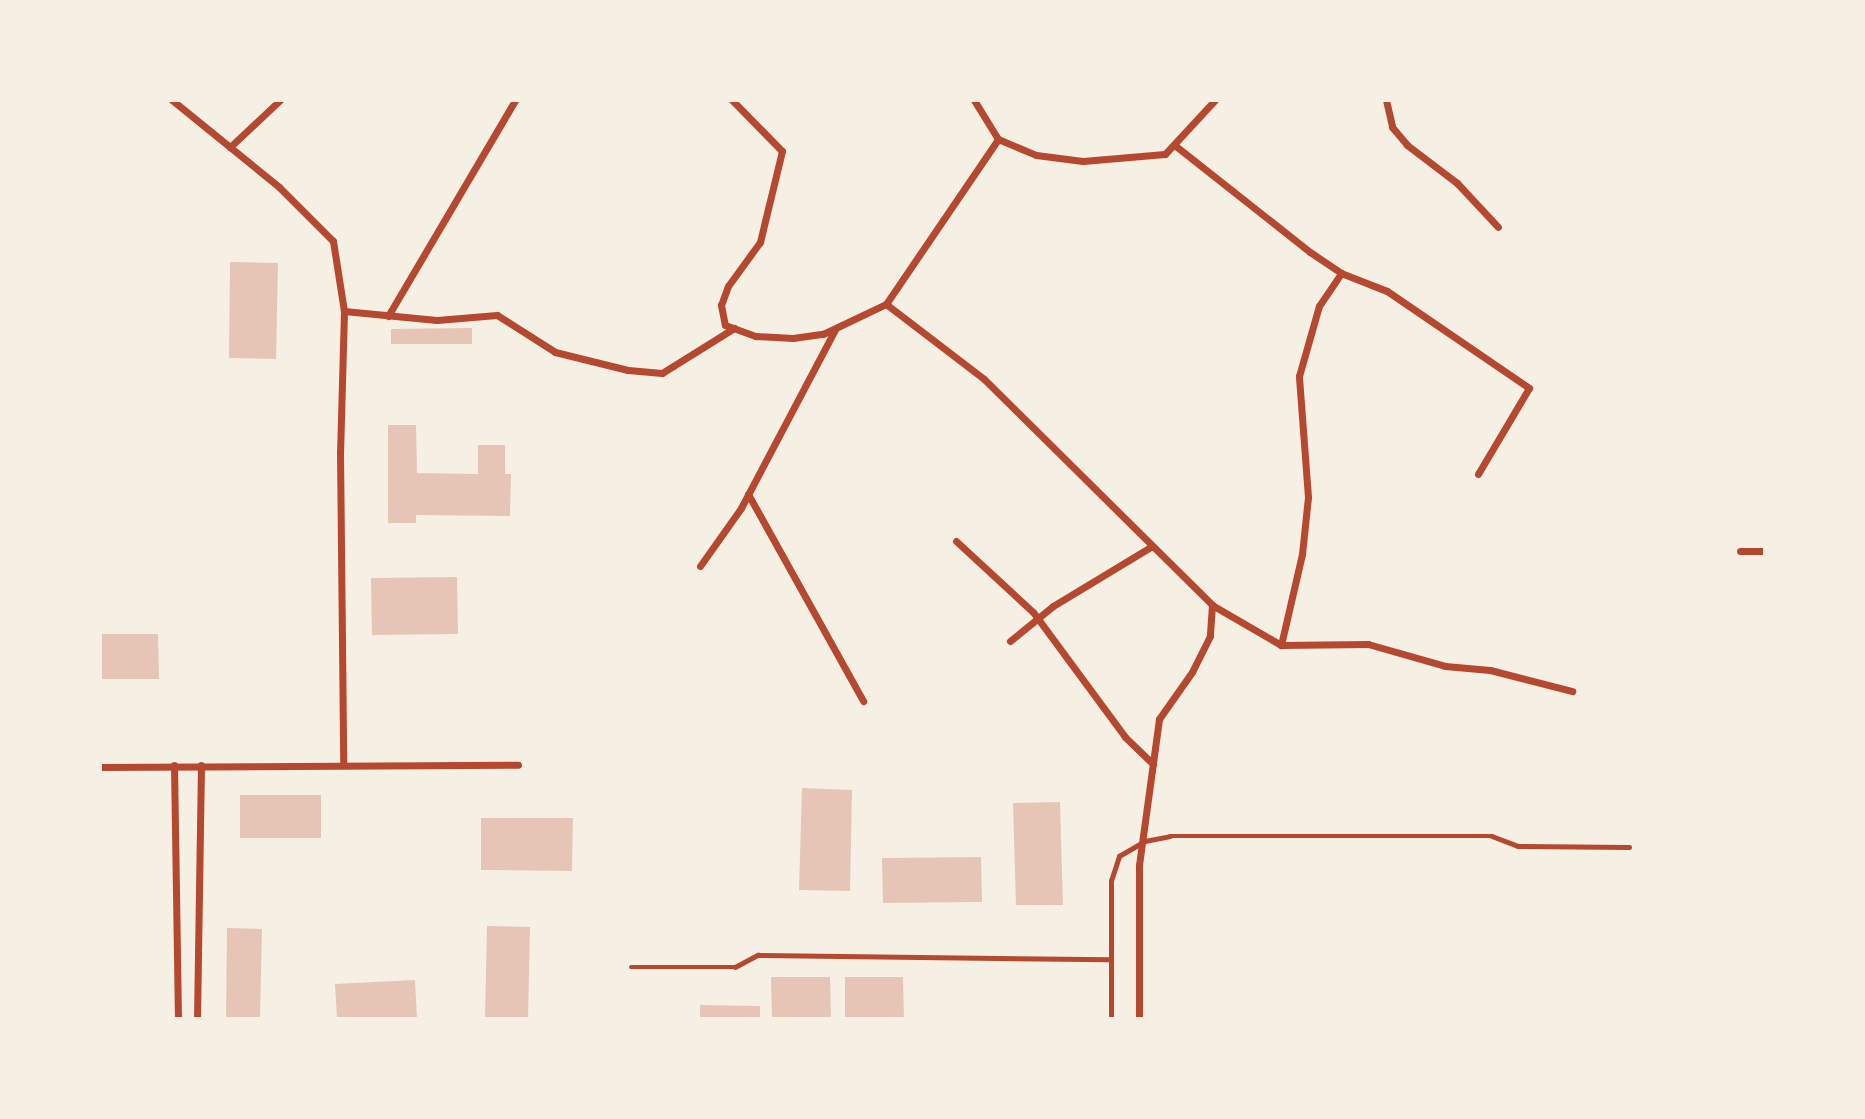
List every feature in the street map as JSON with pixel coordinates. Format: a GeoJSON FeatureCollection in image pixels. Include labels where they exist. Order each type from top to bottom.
{"type":"FeatureCollection","features":[{"type":"Feature","properties":{"kind":"street"},"geometry":{"type":"LineString","coordinates":[[173,100],[279,187],[333,241],[344,311],[340,452],[343,762]]}},
{"type":"Feature","properties":{"kind":"street"},"geometry":{"type":"LineString","coordinates":[[230,147],[280,100]]}},
{"type":"Feature","properties":{"kind":"street"},"geometry":{"type":"LineString","coordinates":[[388,316],[515,100]]}},
{"type":"Feature","properties":{"kind":"street"},"geometry":{"type":"LineString","coordinates":[[732,100],[782,152],[760,242],[729,286],[721,305],[725,325],[756,336],[793,338],[835,329],[886,304],[998,139]]}},
{"type":"Feature","properties":{"kind":"street"},"geometry":{"type":"LineString","coordinates":[[974,100],[998,139],[1036,155],[1083,161],[1165,155],[1177,147],[1215,100]]}},
{"type":"Feature","properties":{"kind":"street"},"geometry":{"type":"LineString","coordinates":[[1386,100],[1392,127],[1457,183],[1498,227]]}},
{"type":"Feature","properties":{"kind":"street"},"geometry":{"type":"LineString","coordinates":[[1177,147],[1341,273],[1387,291],[1529,388],[1478,474]]}},
{"type":"Feature","properties":{"kind":"street"},"geometry":{"type":"LineString","coordinates":[[1280,645],[1302,554],[1308,497],[1299,376],[1319,306],[1341,273]]}},
{"type":"Feature","properties":{"kind":"street"},"geometry":{"type":"LineString","coordinates":[[886,304],[984,379],[1212,605],[1280,645],[1368,644],[1445,666],[1490,670],[1572,691]]}},
{"type":"Feature","properties":{"kind":"street"},"geometry":{"type":"LineString","coordinates":[[344,311],[437,320],[497,315],[555,352],[628,370],[662,373],[734,328]]}},
{"type":"Feature","properties":{"kind":"street"},"geometry":{"type":"LineString","coordinates":[[700,566],[748,494],[835,329]]}},
{"type":"Feature","properties":{"kind":"street"},"geometry":{"type":"LineString","coordinates":[[748,494],[863,701]]}},
{"type":"Feature","properties":{"kind":"street"},"geometry":{"type":"LineString","coordinates":[[956,541],[1038,620],[1125,737],[1153,764]]}},
{"type":"Feature","properties":{"kind":"street"},"geometry":{"type":"LineString","coordinates":[[1010,641],[1053,606],[1152,546]]}},
{"type":"Feature","properties":{"kind":"street"},"geometry":{"type":"LineString","coordinates":[[1740,551],[1765,551]]}},
{"type":"Feature","properties":{"kind":"street"},"geometry":{"type":"LineString","coordinates":[[1139,1019],[1139,864],[1159,719],[1192,672],[1210,636],[1212,605]]}},
{"type":"Feature","properties":{"kind":"street"},"geometry":{"type":"LineString","coordinates":[[100,767],[343,762],[518,765]]}},
{"type":"Feature","properties":{"kind":"street"},"geometry":{"type":"LineString","coordinates":[[174,765],[178,1019]]}},
{"type":"Feature","properties":{"kind":"street"},"geometry":{"type":"LineString","coordinates":[[197,1019],[201,765]]}},
{"type":"Feature","properties":{"kind":"lane"},"geometry":{"type":"LineString","coordinates":[[1111,1019],[1109,960],[1115,869],[1119,856],[1144,841],[1170,836],[1492,836],[1518,846],[1629,847]]}},
{"type":"Feature","properties":{"kind":"lane"},"geometry":{"type":"LineString","coordinates":[[631,967],[735,967],[758,955],[1109,960]]}},
{"type":"Feature","properties":{"kind":"building"},"geometry":{"type":"Polygon","coordinates":[[[230,262],[278,263],[276,359],[229,358],[230,262]]]}},
{"type":"Feature","properties":{"kind":"building"},"geometry":{"type":"Polygon","coordinates":[[[472,328],[472,344],[391,344],[391,329],[472,328]]]}},
{"type":"Feature","properties":{"kind":"building"},"geometry":{"type":"Polygon","coordinates":[[[388,425],[416,425],[417,473],[478,474],[478,445],[505,445],[505,474],[511,474],[510,516],[416,515],[416,523],[388,523],[388,425]]]}},
{"type":"Feature","properties":{"kind":"building"},"geometry":{"type":"Polygon","coordinates":[[[457,577],[458,634],[372,635],[371,578],[457,577]]]}},
{"type":"Feature","properties":{"kind":"building"},"geometry":{"type":"Polygon","coordinates":[[[100,634],[158,634],[159,679],[100,679],[100,634]]]}},
{"type":"Feature","properties":{"kind":"building"},"geometry":{"type":"Polygon","coordinates":[[[802,788],[852,790],[850,891],[799,890],[802,788]]]}},
{"type":"Feature","properties":{"kind":"building"},"geometry":{"type":"Polygon","coordinates":[[[240,795],[321,795],[321,838],[240,838],[240,795]]]}},
{"type":"Feature","properties":{"kind":"building"},"geometry":{"type":"Polygon","coordinates":[[[1060,802],[1063,905],[1016,905],[1013,803],[1060,802]]]}},
{"type":"Feature","properties":{"kind":"building"},"geometry":{"type":"Polygon","coordinates":[[[481,818],[573,818],[572,871],[481,870],[481,818]]]}},
{"type":"Feature","properties":{"kind":"building"},"geometry":{"type":"Polygon","coordinates":[[[981,857],[982,902],[883,903],[882,858],[981,857]]]}},
{"type":"Feature","properties":{"kind":"building"},"geometry":{"type":"Polygon","coordinates":[[[487,926],[530,927],[528,1019],[485,1019],[487,926]]]}},
{"type":"Feature","properties":{"kind":"building"},"geometry":{"type":"Polygon","coordinates":[[[227,928],[262,929],[260,1019],[226,1019],[227,928]]]}},
{"type":"Feature","properties":{"kind":"building"},"geometry":{"type":"Polygon","coordinates":[[[771,977],[830,977],[831,1019],[772,1019],[771,977]]]}},
{"type":"Feature","properties":{"kind":"building"},"geometry":{"type":"Polygon","coordinates":[[[845,977],[903,977],[904,1019],[845,1019],[845,977]]]}},
{"type":"Feature","properties":{"kind":"building"},"geometry":{"type":"Polygon","coordinates":[[[415,980],[417,1019],[337,1019],[335,984],[415,980]]]}},
{"type":"Feature","properties":{"kind":"building"},"geometry":{"type":"Polygon","coordinates":[[[700,1005],[760,1006],[760,1019],[700,1019],[700,1005]]]}}]}
